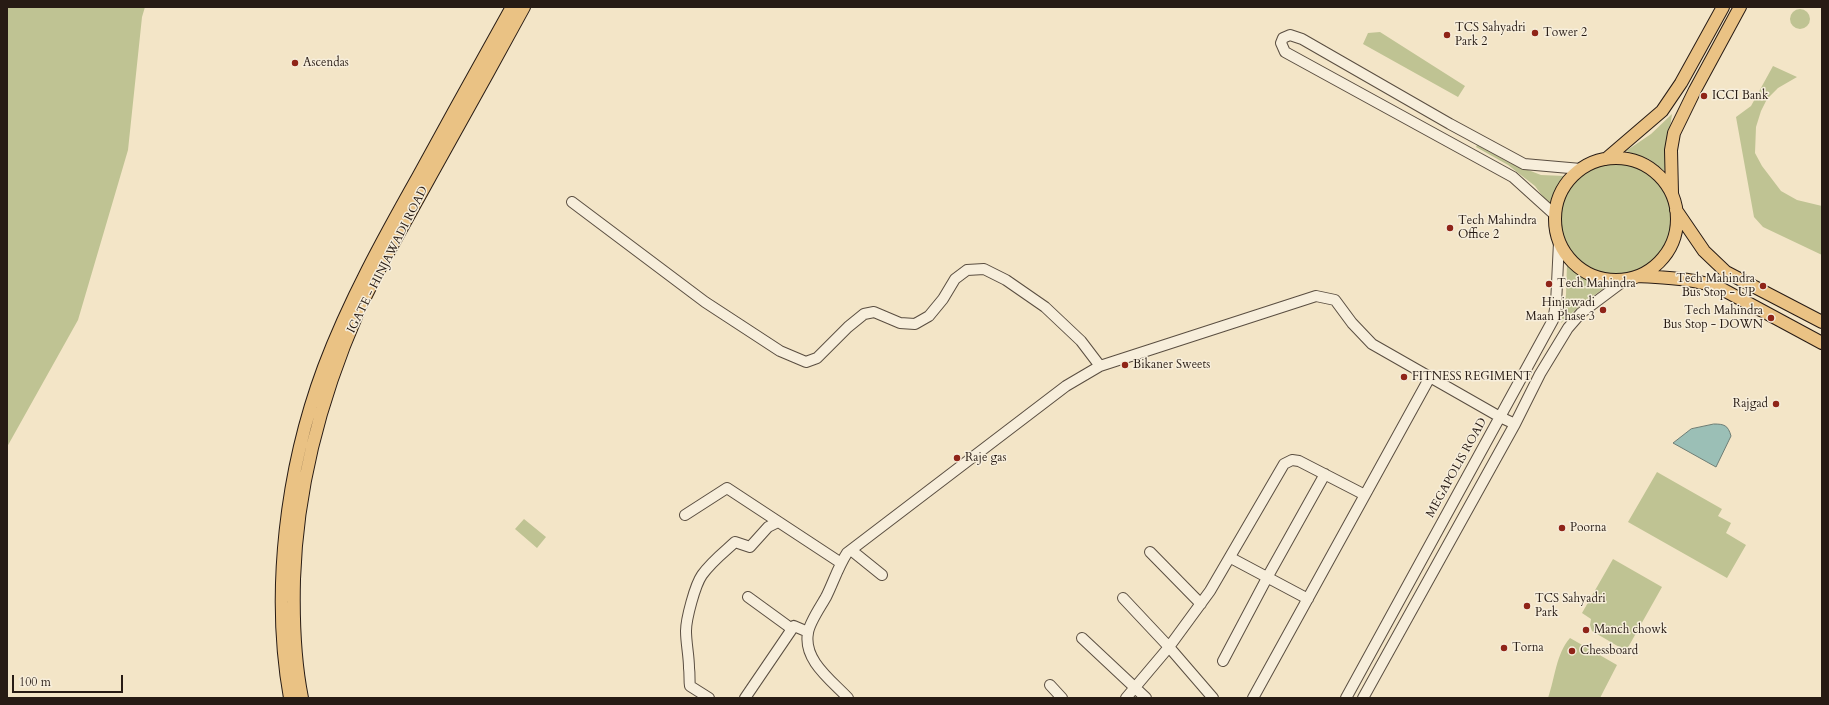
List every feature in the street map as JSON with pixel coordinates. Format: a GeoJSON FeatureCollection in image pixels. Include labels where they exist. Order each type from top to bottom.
{"type":"FeatureCollection","features":[{"type":"Feature","properties":{"kind":"main road","name":"IGATE - HINJAWADI ROAD"},"geometry":{"type":"LineString","coordinates":[[302,698],[289,651],[282,615],[284,555],[290,503],[302,436],[324,368],[349,306],[387,232],[512,7]]}},
{"type":"Feature","properties":{"kind":"main road","name":"IGATE - HINJAWADI ROAD"},"geometry":{"type":"LineString","coordinates":[[290,698],[289,651],[293,615],[295,556],[301,504],[313,439],[334,372],[359,311],[393,244],[524,7]]}},
{"type":"Feature","properties":{"kind":"main road"},"geometry":{"type":"LineString","coordinates":[[1606,159],[1662,111],[1681,83],[1723,7]]}},
{"type":"Feature","properties":{"kind":"main road"},"geometry":{"type":"LineString","coordinates":[[1672,197],[1671,150],[1674,133],[1695,90],[1740,7]]}},
{"type":"Feature","properties":{"kind":"main road"},"geometry":{"type":"LineString","coordinates":[[1606,159],[1633,161],[1646,166],[1657,174],[1666,185],[1676,210],[1674,237],[1668,250],[1655,265],[1638,276],[1625,280],[1598,278],[1585,272],[1570,259],[1559,242],[1555,215],[1557,202],[1563,189],[1571,178],[1581,169],[1606,159]]}},
{"type":"Feature","properties":{"kind":"main road"},"geometry":{"type":"LineString","coordinates":[[1676,210],[1704,251],[1726,272],[1822,322]]}},
{"type":"Feature","properties":{"kind":"main road"},"geometry":{"type":"LineString","coordinates":[[1638,276],[1679,278],[1709,284],[1720,288],[1822,344]]}},
{"type":"Feature","properties":{"kind":"street"},"geometry":{"type":"LineString","coordinates":[[1555,215],[1513,177],[1285,52],[1281,44],[1283,38],[1290,35],[1302,39],[1450,124],[1524,164],[1581,169]]}},
{"type":"Feature","properties":{"kind":"street"},"geometry":{"type":"LineString","coordinates":[[572,202],[705,302],[780,351],[806,362],[817,358],[848,327],[864,314],[874,312],[900,324],[915,324],[929,316],[955,279],[967,270],[984,268],[1006,280],[1045,307],[1081,341],[1100,366]]}},
{"type":"Feature","properties":{"kind":"street","name":"MEGAPOLIS ROAD"},"geometry":{"type":"LineString","coordinates":[[1346,698],[1553,320],[1556,298],[1559,242]]}},
{"type":"Feature","properties":{"kind":"street"},"geometry":{"type":"LineString","coordinates":[[1363,698],[1515,424],[1540,374],[1568,328],[1581,313],[1625,280]]}},
{"type":"Feature","properties":{"kind":"street"},"geometry":{"type":"LineString","coordinates":[[848,698],[813,661],[809,650],[808,632],[831,587],[841,563],[851,550],[1066,386],[1100,366],[1316,296],[1335,300],[1352,323],[1372,344],[1500,417],[1515,424]]}},
{"type":"Feature","properties":{"kind":"street"},"geometry":{"type":"LineString","coordinates":[[1253,698],[1430,377]]}},
{"type":"Feature","properties":{"kind":"street"},"geometry":{"type":"LineString","coordinates":[[1126,698],[1169,647],[1201,604],[1231,558],[1284,464],[1292,460],[1299,460],[1365,495]]}},
{"type":"Feature","properties":{"kind":"street"},"geometry":{"type":"LineString","coordinates":[[1223,661],[1325,474]]}},
{"type":"Feature","properties":{"kind":"street"},"geometry":{"type":"LineString","coordinates":[[685,515],[727,488],[841,563]]}},
{"type":"Feature","properties":{"kind":"street"},"geometry":{"type":"LineString","coordinates":[[709,698],[690,686],[688,678],[690,670],[686,622],[694,593],[702,575],[735,542],[750,547],[768,527],[778,522]]}},
{"type":"Feature","properties":{"kind":"street"},"geometry":{"type":"LineString","coordinates":[[851,550],[882,575]]}},
{"type":"Feature","properties":{"kind":"street"},"geometry":{"type":"LineString","coordinates":[[1150,552],[1201,604]]}},
{"type":"Feature","properties":{"kind":"street"},"geometry":{"type":"LineString","coordinates":[[1231,558],[1268,576],[1308,599]]}},
{"type":"Feature","properties":{"kind":"street"},"geometry":{"type":"LineString","coordinates":[[748,597],[792,629]]}},
{"type":"Feature","properties":{"kind":"street"},"geometry":{"type":"LineString","coordinates":[[1123,598],[1169,647],[1213,698]]}},
{"type":"Feature","properties":{"kind":"street"},"geometry":{"type":"LineString","coordinates":[[745,698],[794,626],[808,632]]}},
{"type":"Feature","properties":{"kind":"street"},"geometry":{"type":"LineString","coordinates":[[1082,638],[1146,698]]}},
{"type":"Feature","properties":{"kind":"street"},"geometry":{"type":"LineString","coordinates":[[1050,685],[1062,698]]}},
{"type":"Feature","properties":{"kind":"green space"},"geometry":{"type":"Polygon","coordinates":[[[7,7],[145,7],[142,17],[128,150],[78,320],[7,447],[7,7]]]}},
{"type":"Feature","properties":{"kind":"green space"},"geometry":{"type":"Polygon","coordinates":[[[1800,9],[1807,12],[1810,19],[1807,26],[1800,29],[1793,26],[1790,19],[1793,12],[1800,9]]]}},
{"type":"Feature","properties":{"kind":"green space"},"geometry":{"type":"Polygon","coordinates":[[[1380,32],[1465,86],[1458,97],[1363,44],[1368,33],[1380,32]]]}},
{"type":"Feature","properties":{"kind":"green space"},"geometry":{"type":"Polygon","coordinates":[[[1773,66],[1797,77],[1778,88],[1767,99],[1756,127],[1755,153],[1762,166],[1781,191],[1797,200],[1822,206],[1822,255],[1763,227],[1754,217],[1736,117],[1751,106],[1773,66]]]}},
{"type":"Feature","properties":{"kind":"green space"},"geometry":{"type":"Polygon","coordinates":[[[1672,114],[1666,172],[1649,159],[1626,151],[1651,134],[1672,114]]]}},
{"type":"Feature","properties":{"kind":"green space"},"geometry":{"type":"Polygon","coordinates":[[[1477,145],[1510,163],[1541,175],[1565,176],[1556,190],[1550,206],[1535,186],[1508,165],[1476,147],[1477,145]]]}},
{"type":"Feature","properties":{"kind":"green space"},"geometry":{"type":"Polygon","coordinates":[[[1616,164],[1637,169],[1655,180],[1666,198],[1671,219],[1666,240],[1655,258],[1637,269],[1616,274],[1595,269],[1577,258],[1566,240],[1561,219],[1566,198],[1577,180],[1595,169],[1616,164]]]}},
{"type":"Feature","properties":{"kind":"green space"},"geometry":{"type":"Polygon","coordinates":[[[1567,264],[1586,279],[1607,286],[1582,304],[1561,323],[1566,295],[1567,264]]]}},
{"type":"Feature","properties":{"kind":"green space"},"geometry":{"type":"Polygon","coordinates":[[[1657,472],[1722,509],[1718,516],[1731,523],[1726,533],[1746,545],[1727,578],[1628,522],[1657,472]]]}},
{"type":"Feature","properties":{"kind":"green space"},"geometry":{"type":"Polygon","coordinates":[[[524,519],[546,537],[537,548],[515,529],[524,519]]]}},
{"type":"Feature","properties":{"kind":"green space"},"geometry":{"type":"Polygon","coordinates":[[[1613,559],[1662,587],[1626,651],[1592,631],[1590,625],[1591,619],[1582,613],[1613,559]]]}},
{"type":"Feature","properties":{"kind":"green space"},"geometry":{"type":"Polygon","coordinates":[[[1570,638],[1617,665],[1600,698],[1548,698],[1559,659],[1565,644],[1570,638]]]}},
{"type":"Feature","properties":{"kind":"water"},"geometry":{"type":"Polygon","coordinates":[[[1720,424],[1727,427],[1731,436],[1716,467],[1673,443],[1691,429],[1720,424]]]}},
{"type":"Feature","properties":{"kind":"place","name":"Tower 2"},"geometry":{"type":"Point","coordinates":[1535,33]}},
{"type":"Feature","properties":{"kind":"place","name":"TCS Sahyadri Park 2"},"geometry":{"type":"Point","coordinates":[1447,35]}},
{"type":"Feature","properties":{"kind":"place","name":"Ascendas"},"geometry":{"type":"Point","coordinates":[295,63]}},
{"type":"Feature","properties":{"kind":"place","name":"ICCI Bank"},"geometry":{"type":"Point","coordinates":[1704,96]}},
{"type":"Feature","properties":{"kind":"place","name":"Tech Mahindra Office 2"},"geometry":{"type":"Point","coordinates":[1450,228]}},
{"type":"Feature","properties":{"kind":"place","name":"Tech Mahindra"},"geometry":{"type":"Point","coordinates":[1549,284]}},
{"type":"Feature","properties":{"kind":"place","name":"Tech Mahindra Bus Stop - UP"},"geometry":{"type":"Point","coordinates":[1763,286]}},
{"type":"Feature","properties":{"kind":"place","name":"Hinjawadi Maan Phase 3"},"geometry":{"type":"Point","coordinates":[1603,310]}},
{"type":"Feature","properties":{"kind":"place","name":"Tech Mahindra Bus Stop - DOWN"},"geometry":{"type":"Point","coordinates":[1771,318]}},
{"type":"Feature","properties":{"kind":"place","name":"Bikaner Sweets"},"geometry":{"type":"Point","coordinates":[1125,365]}},
{"type":"Feature","properties":{"kind":"place","name":"FITNESS REGIMENT"},"geometry":{"type":"Point","coordinates":[1404,377]}},
{"type":"Feature","properties":{"kind":"place","name":"Rajgad"},"geometry":{"type":"Point","coordinates":[1776,404]}},
{"type":"Feature","properties":{"kind":"place","name":"Raje gas"},"geometry":{"type":"Point","coordinates":[957,458]}},
{"type":"Feature","properties":{"kind":"place","name":"Poorna"},"geometry":{"type":"Point","coordinates":[1562,528]}},
{"type":"Feature","properties":{"kind":"place","name":"TCS Sahyadri Park"},"geometry":{"type":"Point","coordinates":[1527,606]}},
{"type":"Feature","properties":{"kind":"place","name":"Manch chowk"},"geometry":{"type":"Point","coordinates":[1586,630]}},
{"type":"Feature","properties":{"kind":"place","name":"Torna"},"geometry":{"type":"Point","coordinates":[1504,648]}},
{"type":"Feature","properties":{"kind":"place","name":"Chessboard"},"geometry":{"type":"Point","coordinates":[1572,651]}}]}
